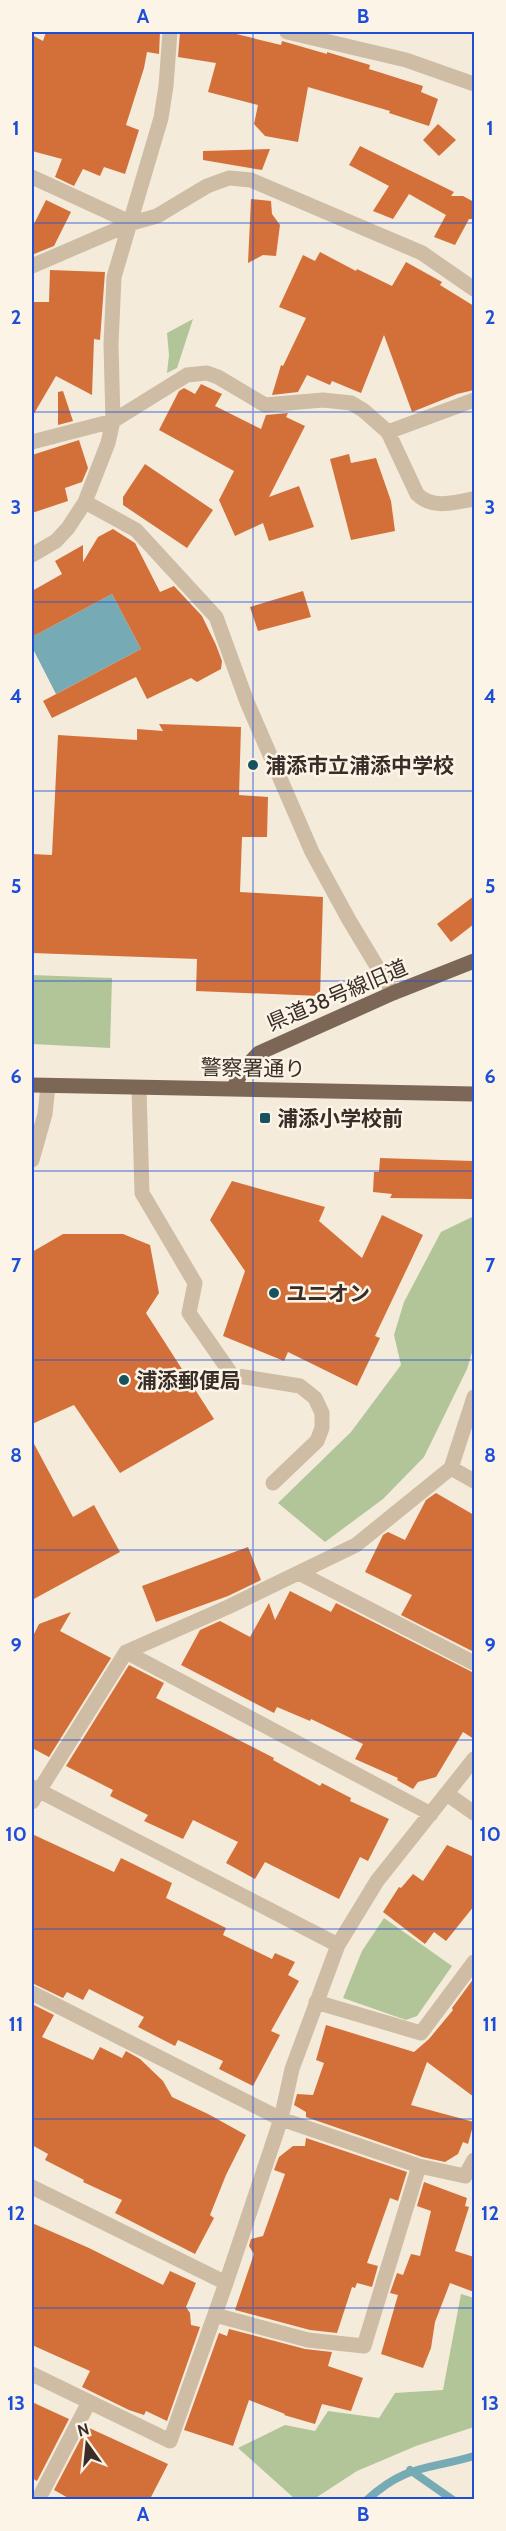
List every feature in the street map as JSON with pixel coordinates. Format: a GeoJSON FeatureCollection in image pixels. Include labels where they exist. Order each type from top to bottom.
{"type":"FeatureCollection","features":[{"type":"Feature","properties":{"kind":"main road","name":"県道38号線旧道"},"geometry":{"type":"LineString","coordinates":[[233,1089],[242,1071],[259,1053],[393,993],[474,961]]}},
{"type":"Feature","properties":{"kind":"main road","name":"警察署通り"},"geometry":{"type":"LineString","coordinates":[[32,1085],[474,1094]]}},
{"type":"Feature","properties":{"kind":"street"},"geometry":{"type":"LineString","coordinates":[[32,555],[62,534],[85,502],[98,473],[113,421],[111,344],[114,277],[132,223],[161,118],[170,32]]}},
{"type":"Feature","properties":{"kind":"street"},"geometry":{"type":"LineString","coordinates":[[287,32],[406,60],[474,84]]}},
{"type":"Feature","properties":{"kind":"street"},"geometry":{"type":"LineString","coordinates":[[32,177],[132,223]]}},
{"type":"Feature","properties":{"kind":"street"},"geometry":{"type":"LineString","coordinates":[[32,265],[132,223],[157,216],[207,186],[229,178],[251,180],[422,253],[474,289]]}},
{"type":"Feature","properties":{"kind":"street"},"geometry":{"type":"LineString","coordinates":[[32,442],[113,421],[187,375],[207,373],[218,377],[265,405],[322,400],[351,403],[363,410],[388,432],[417,494],[425,502],[439,505],[474,499]]}},
{"type":"Feature","properties":{"kind":"street"},"geometry":{"type":"LineString","coordinates":[[388,432],[474,400]]}},
{"type":"Feature","properties":{"kind":"street"},"geometry":{"type":"LineString","coordinates":[[85,502],[136,530],[216,617],[247,702],[312,852],[393,993]]}},
{"type":"Feature","properties":{"kind":"street"},"geometry":{"type":"LineString","coordinates":[[32,1160],[45,1114],[48,1086]]}},
{"type":"Feature","properties":{"kind":"street"},"geometry":{"type":"LineString","coordinates":[[139,1088],[142,1193],[195,1283],[189,1312],[232,1375],[300,1386],[315,1398],[322,1413],[322,1428],[317,1441],[273,1483]]}},
{"type":"Feature","properties":{"kind":"street"},"geometry":{"type":"LineString","coordinates":[[338,1945],[34,1793],[126,1652],[356,1545],[451,1467],[474,1397]]}},
{"type":"Feature","properties":{"kind":"street"},"geometry":{"type":"LineString","coordinates":[[451,1467],[474,1481]]}},
{"type":"Feature","properties":{"kind":"street"},"geometry":{"type":"LineString","coordinates":[[299,1573],[474,1663]]}},
{"type":"Feature","properties":{"kind":"street"},"geometry":{"type":"LineString","coordinates":[[126,1652],[431,1814]]}},
{"type":"Feature","properties":{"kind":"street"},"geometry":{"type":"LineString","coordinates":[[32,2374],[170,2441],[226,2283],[280,2119],[292,2069],[338,1945],[377,1881],[474,1759]]}},
{"type":"Feature","properties":{"kind":"street"},"geometry":{"type":"LineString","coordinates":[[447,1794],[474,1814]]}},
{"type":"Feature","properties":{"kind":"street"},"geometry":{"type":"LineString","coordinates":[[316,2002],[421,2033],[474,1962]]}},
{"type":"Feature","properties":{"kind":"street"},"geometry":{"type":"LineString","coordinates":[[32,1993],[280,2119],[419,2166],[465,2176],[474,2160]]}},
{"type":"Feature","properties":{"kind":"street"},"geometry":{"type":"LineString","coordinates":[[215,2315],[308,2340],[364,2346],[419,2166]]}},
{"type":"Feature","properties":{"kind":"street"},"geometry":{"type":"LineString","coordinates":[[32,2187],[226,2283]]}},
{"type":"Feature","properties":{"kind":"street"},"geometry":{"type":"LineString","coordinates":[[38,2499],[89,2402]]}},
{"type":"Feature","properties":{"kind":"green space"},"geometry":{"type":"Polygon","coordinates":[[[193,319],[177,368],[167,373],[169,355],[167,333],[193,319]]]}},
{"type":"Feature","properties":{"kind":"green space"},"geometry":{"type":"Polygon","coordinates":[[[32,975],[112,978],[110,1048],[32,1044],[32,975]]]}},
{"type":"Feature","properties":{"kind":"green space"},"geometry":{"type":"Polygon","coordinates":[[[474,1216],[474,1346],[467,1369],[424,1457],[383,1499],[325,1542],[278,1503],[351,1432],[401,1365],[394,1335],[404,1302],[441,1232],[474,1216]]]}},
{"type":"Feature","properties":{"kind":"green space"},"geometry":{"type":"Polygon","coordinates":[[[384,1918],[452,1966],[417,2016],[406,2020],[343,1998],[362,1951],[384,1918]]]}},
{"type":"Feature","properties":{"kind":"green space"},"geometry":{"type":"Polygon","coordinates":[[[461,2294],[474,2298],[474,2427],[416,2446],[357,2471],[314,2499],[295,2499],[238,2448],[285,2425],[315,2431],[328,2411],[379,2418],[395,2393],[443,2390],[461,2294]]]}},
{"type":"Feature","properties":{"kind":"water"},"geometry":{"type":"Polygon","coordinates":[[[112,594],[141,649],[56,694],[32,647],[32,637],[112,594]]]}},
{"type":"Feature","properties":{"kind":"building"},"geometry":{"type":"Polygon","coordinates":[[[46,32],[160,32],[159,54],[147,52],[126,125],[139,130],[125,174],[104,167],[100,176],[83,169],[74,186],[55,177],[62,159],[32,151],[32,35],[43,41],[46,32]]]}},
{"type":"Feature","properties":{"kind":"building"},"geometry":{"type":"Polygon","coordinates":[[[180,32],[228,32],[281,45],[282,41],[327,54],[327,52],[370,65],[369,69],[423,86],[421,92],[438,99],[429,126],[389,113],[390,111],[308,87],[298,142],[265,136],[254,124],[258,105],[208,92],[216,63],[178,57],[180,32]]]}},
{"type":"Feature","properties":{"kind":"building"},"geometry":{"type":"Polygon","coordinates":[[[438,124],[456,140],[439,156],[423,140],[438,124]]]}},
{"type":"Feature","properties":{"kind":"building"},"geometry":{"type":"Polygon","coordinates":[[[360,146],[454,192],[451,196],[463,196],[474,202],[474,219],[469,219],[455,245],[434,237],[446,215],[409,194],[393,219],[373,211],[389,186],[349,165],[360,146]]]}},
{"type":"Feature","properties":{"kind":"building"},"geometry":{"type":"Polygon","coordinates":[[[270,149],[262,170],[203,160],[203,151],[270,149]]]}},
{"type":"Feature","properties":{"kind":"building"},"geometry":{"type":"Polygon","coordinates":[[[251,199],[271,201],[272,214],[280,225],[276,256],[263,255],[248,263],[251,199]]]}},
{"type":"Feature","properties":{"kind":"building"},"geometry":{"type":"Polygon","coordinates":[[[46,200],[71,212],[54,246],[34,254],[32,253],[32,228],[46,200]]]}},
{"type":"Feature","properties":{"kind":"building"},"geometry":{"type":"Polygon","coordinates":[[[320,252],[356,271],[357,269],[392,286],[406,262],[442,282],[440,285],[474,306],[474,390],[457,394],[412,412],[384,335],[361,393],[332,381],[330,385],[307,375],[298,392],[272,395],[281,365],[283,366],[306,318],[279,307],[303,255],[315,261],[320,252]]]}},
{"type":"Feature","properties":{"kind":"building"},"geometry":{"type":"Polygon","coordinates":[[[50,270],[105,272],[100,340],[94,339],[92,395],[56,376],[32,417],[32,302],[49,302],[50,270]]]}},
{"type":"Feature","properties":{"kind":"building"},"geometry":{"type":"Polygon","coordinates":[[[201,384],[222,394],[215,406],[261,429],[266,415],[288,413],[286,417],[305,426],[269,497],[299,486],[314,527],[269,541],[263,523],[235,536],[219,500],[234,471],[159,430],[179,391],[184,388],[195,394],[201,384]]]}},
{"type":"Feature","properties":{"kind":"building"},"geometry":{"type":"Polygon","coordinates":[[[63,391],[73,421],[58,425],[58,392],[63,391]]]}},
{"type":"Feature","properties":{"kind":"building"},"geometry":{"type":"Polygon","coordinates":[[[79,440],[88,468],[82,482],[65,488],[68,501],[32,513],[32,455],[79,440]]]}},
{"type":"Feature","properties":{"kind":"building"},"geometry":{"type":"Polygon","coordinates":[[[349,454],[351,463],[376,458],[391,501],[395,531],[351,540],[330,459],[349,454]]]}},
{"type":"Feature","properties":{"kind":"building"},"geometry":{"type":"Polygon","coordinates":[[[145,464],[213,510],[187,548],[123,505],[123,497],[145,464]]]}},
{"type":"Feature","properties":{"kind":"building"},"geometry":{"type":"Polygon","coordinates":[[[113,529],[135,543],[160,592],[174,586],[202,616],[222,661],[221,669],[197,682],[191,678],[147,699],[136,677],[52,718],[43,701],[141,649],[112,594],[32,637],[32,591],[62,574],[55,561],[83,545],[83,562],[98,537],[113,529]]]}},
{"type":"Feature","properties":{"kind":"building"},"geometry":{"type":"Polygon","coordinates":[[[303,591],[311,617],[258,631],[250,607],[303,591]]]}},
{"type":"Feature","properties":{"kind":"building"},"geometry":{"type":"Polygon","coordinates":[[[159,724],[241,727],[239,795],[268,797],[267,837],[242,837],[240,892],[323,897],[320,996],[196,991],[197,959],[32,953],[32,854],[52,855],[58,735],[137,740],[137,729],[163,731],[159,724]]]}},
{"type":"Feature","properties":{"kind":"building"},"geometry":{"type":"Polygon","coordinates":[[[474,896],[474,924],[451,942],[437,924],[474,896]]]}},
{"type":"Feature","properties":{"kind":"building"},"geometry":{"type":"Polygon","coordinates":[[[380,1158],[473,1161],[474,1199],[390,1198],[392,1194],[373,1192],[374,1172],[379,1172],[380,1158]]]}},
{"type":"Feature","properties":{"kind":"building"},"geometry":{"type":"Polygon","coordinates":[[[232,1181],[325,1207],[319,1221],[362,1258],[382,1215],[423,1235],[375,1336],[380,1338],[357,1386],[288,1352],[284,1361],[223,1336],[245,1271],[210,1220],[232,1181]]]}},
{"type":"Feature","properties":{"kind":"building","name":"浦添郵便局"},"geometry":{"type":"Polygon","coordinates":[[[63,1234],[123,1234],[150,1245],[159,1293],[146,1313],[214,1419],[120,1473],[74,1405],[32,1424],[32,1252],[63,1234]]]}},
{"type":"Feature","properties":{"kind":"building"},"geometry":{"type":"Polygon","coordinates":[[[32,1440],[73,1517],[94,1505],[120,1552],[32,1600],[32,1440]]]}},
{"type":"Feature","properties":{"kind":"building"},"geometry":{"type":"Polygon","coordinates":[[[436,1493],[474,1515],[474,1652],[401,1615],[412,1595],[365,1572],[383,1535],[388,1532],[405,1540],[426,1500],[436,1493]]]}},
{"type":"Feature","properties":{"kind":"building"},"geometry":{"type":"Polygon","coordinates":[[[248,1547],[261,1580],[228,1596],[156,1622],[142,1586],[248,1547]]]}},
{"type":"Feature","properties":{"kind":"building"},"geometry":{"type":"Polygon","coordinates":[[[290,1591],[331,1612],[336,1603],[474,1673],[474,1739],[463,1732],[436,1777],[418,1782],[413,1789],[397,1780],[398,1778],[355,1759],[363,1744],[311,1719],[310,1721],[277,1707],[274,1713],[181,1665],[200,1630],[220,1621],[250,1637],[269,1603],[275,1620],[290,1591]]]}},
{"type":"Feature","properties":{"kind":"building"},"geometry":{"type":"Polygon","coordinates":[[[71,1612],[60,1631],[111,1658],[49,1757],[32,1748],[32,1638],[39,1624],[71,1612]]]}},
{"type":"Feature","properties":{"kind":"building"},"geometry":{"type":"Polygon","coordinates":[[[129,1665],[164,1683],[156,1698],[274,1758],[273,1760],[320,1786],[322,1783],[351,1798],[350,1801],[389,1819],[368,1861],[360,1857],[339,1899],[265,1862],[255,1879],[226,1863],[238,1842],[193,1820],[183,1839],[144,1821],[148,1815],[110,1796],[113,1790],[66,1766],[129,1665]]]}},
{"type":"Feature","properties":{"kind":"building"},"geometry":{"type":"Polygon","coordinates":[[[32,1834],[114,1872],[121,1858],[172,1883],[166,1898],[226,1928],[223,1935],[272,1959],[275,1953],[295,1962],[288,1975],[299,1981],[271,2031],[280,2035],[253,2086],[219,2069],[223,2061],[178,2040],[175,2046],[138,2027],[144,2017],[89,1989],[83,2000],[67,1992],[63,1998],[32,1983],[32,1834]]]}},
{"type":"Feature","properties":{"kind":"building"},"geometry":{"type":"Polygon","coordinates":[[[447,1845],[474,1857],[474,1906],[446,1941],[434,1932],[425,1944],[383,1912],[399,1887],[401,1888],[413,1874],[423,1881],[447,1845]]]}},
{"type":"Feature","properties":{"kind":"building"},"geometry":{"type":"Polygon","coordinates":[[[474,1978],[474,2097],[427,2062],[411,2105],[474,2122],[468,2144],[463,2142],[458,2154],[445,2162],[422,2157],[306,2117],[306,2112],[294,2105],[297,2094],[313,2095],[324,2063],[316,2060],[326,2025],[414,2052],[429,2039],[453,2010],[452,2008],[474,1978]]]}},
{"type":"Feature","properties":{"kind":"building"},"geometry":{"type":"Polygon","coordinates":[[[32,2004],[54,2015],[42,2037],[93,2060],[100,2047],[122,2058],[126,2051],[140,2059],[163,2081],[172,2097],[246,2135],[226,2175],[210,2215],[214,2218],[195,2254],[115,2213],[122,2200],[83,2182],[84,2180],[45,2160],[48,2154],[32,2145],[32,2004]]]}},
{"type":"Feature","properties":{"kind":"building"},"geometry":{"type":"Polygon","coordinates":[[[306,2138],[407,2172],[398,2201],[390,2198],[367,2263],[378,2266],[372,2287],[357,2283],[355,2288],[352,2287],[337,2333],[310,2330],[235,2310],[254,2254],[249,2246],[251,2239],[263,2236],[285,2174],[274,2170],[279,2157],[293,2146],[305,2146],[306,2138]]]}},
{"type":"Feature","properties":{"kind":"building"},"geometry":{"type":"Polygon","coordinates":[[[424,2182],[467,2198],[465,2206],[469,2207],[455,2251],[474,2257],[474,2292],[450,2283],[435,2322],[431,2348],[423,2368],[381,2354],[398,2295],[390,2293],[397,2273],[403,2275],[411,2254],[420,2256],[431,2211],[417,2206],[424,2182]]]}},
{"type":"Feature","properties":{"kind":"building"},"geometry":{"type":"Polygon","coordinates":[[[32,2223],[163,2285],[170,2271],[196,2283],[186,2307],[190,2313],[191,2325],[200,2327],[167,2421],[146,2411],[144,2415],[129,2410],[82,2387],[90,2371],[32,2345],[32,2223]]]}},
{"type":"Feature","properties":{"kind":"building"},"geometry":{"type":"Polygon","coordinates":[[[229,2329],[305,2349],[332,2352],[328,2366],[363,2378],[351,2411],[322,2404],[315,2424],[284,2415],[249,2400],[233,2446],[184,2430],[219,2333],[227,2336],[229,2329]]]}},
{"type":"Feature","properties":{"kind":"building"},"geometry":{"type":"Polygon","coordinates":[[[32,2402],[69,2419],[37,2481],[32,2478],[32,2402]]]}},
{"type":"Feature","properties":{"kind":"building"},"geometry":{"type":"Polygon","coordinates":[[[87,2427],[168,2464],[150,2499],[70,2499],[54,2490],[87,2427]]]}},
{"type":"Feature","properties":{"kind":"waterway"},"geometry":{"type":"LineString","coordinates":[[367,2500],[381,2488],[406,2474],[474,2456]]}},
{"type":"Feature","properties":{"kind":"waterway"},"geometry":{"type":"LineString","coordinates":[[410,2470],[453,2500]]}},
{"type":"Feature","properties":{"kind":"place","name":"浦添市立浦添中学校"},"geometry":{"type":"Point","coordinates":[253,765]}},
{"type":"Feature","properties":{"kind":"place","name":"浦添小学校前"},"geometry":{"type":"Point","coordinates":[265,1118]}},
{"type":"Feature","properties":{"kind":"place","name":"ユニオン"},"geometry":{"type":"Point","coordinates":[274,1293]}},
{"type":"Feature","properties":{"kind":"place","name":"浦添郵便局"},"geometry":{"type":"Point","coordinates":[124,1380]}}]}
